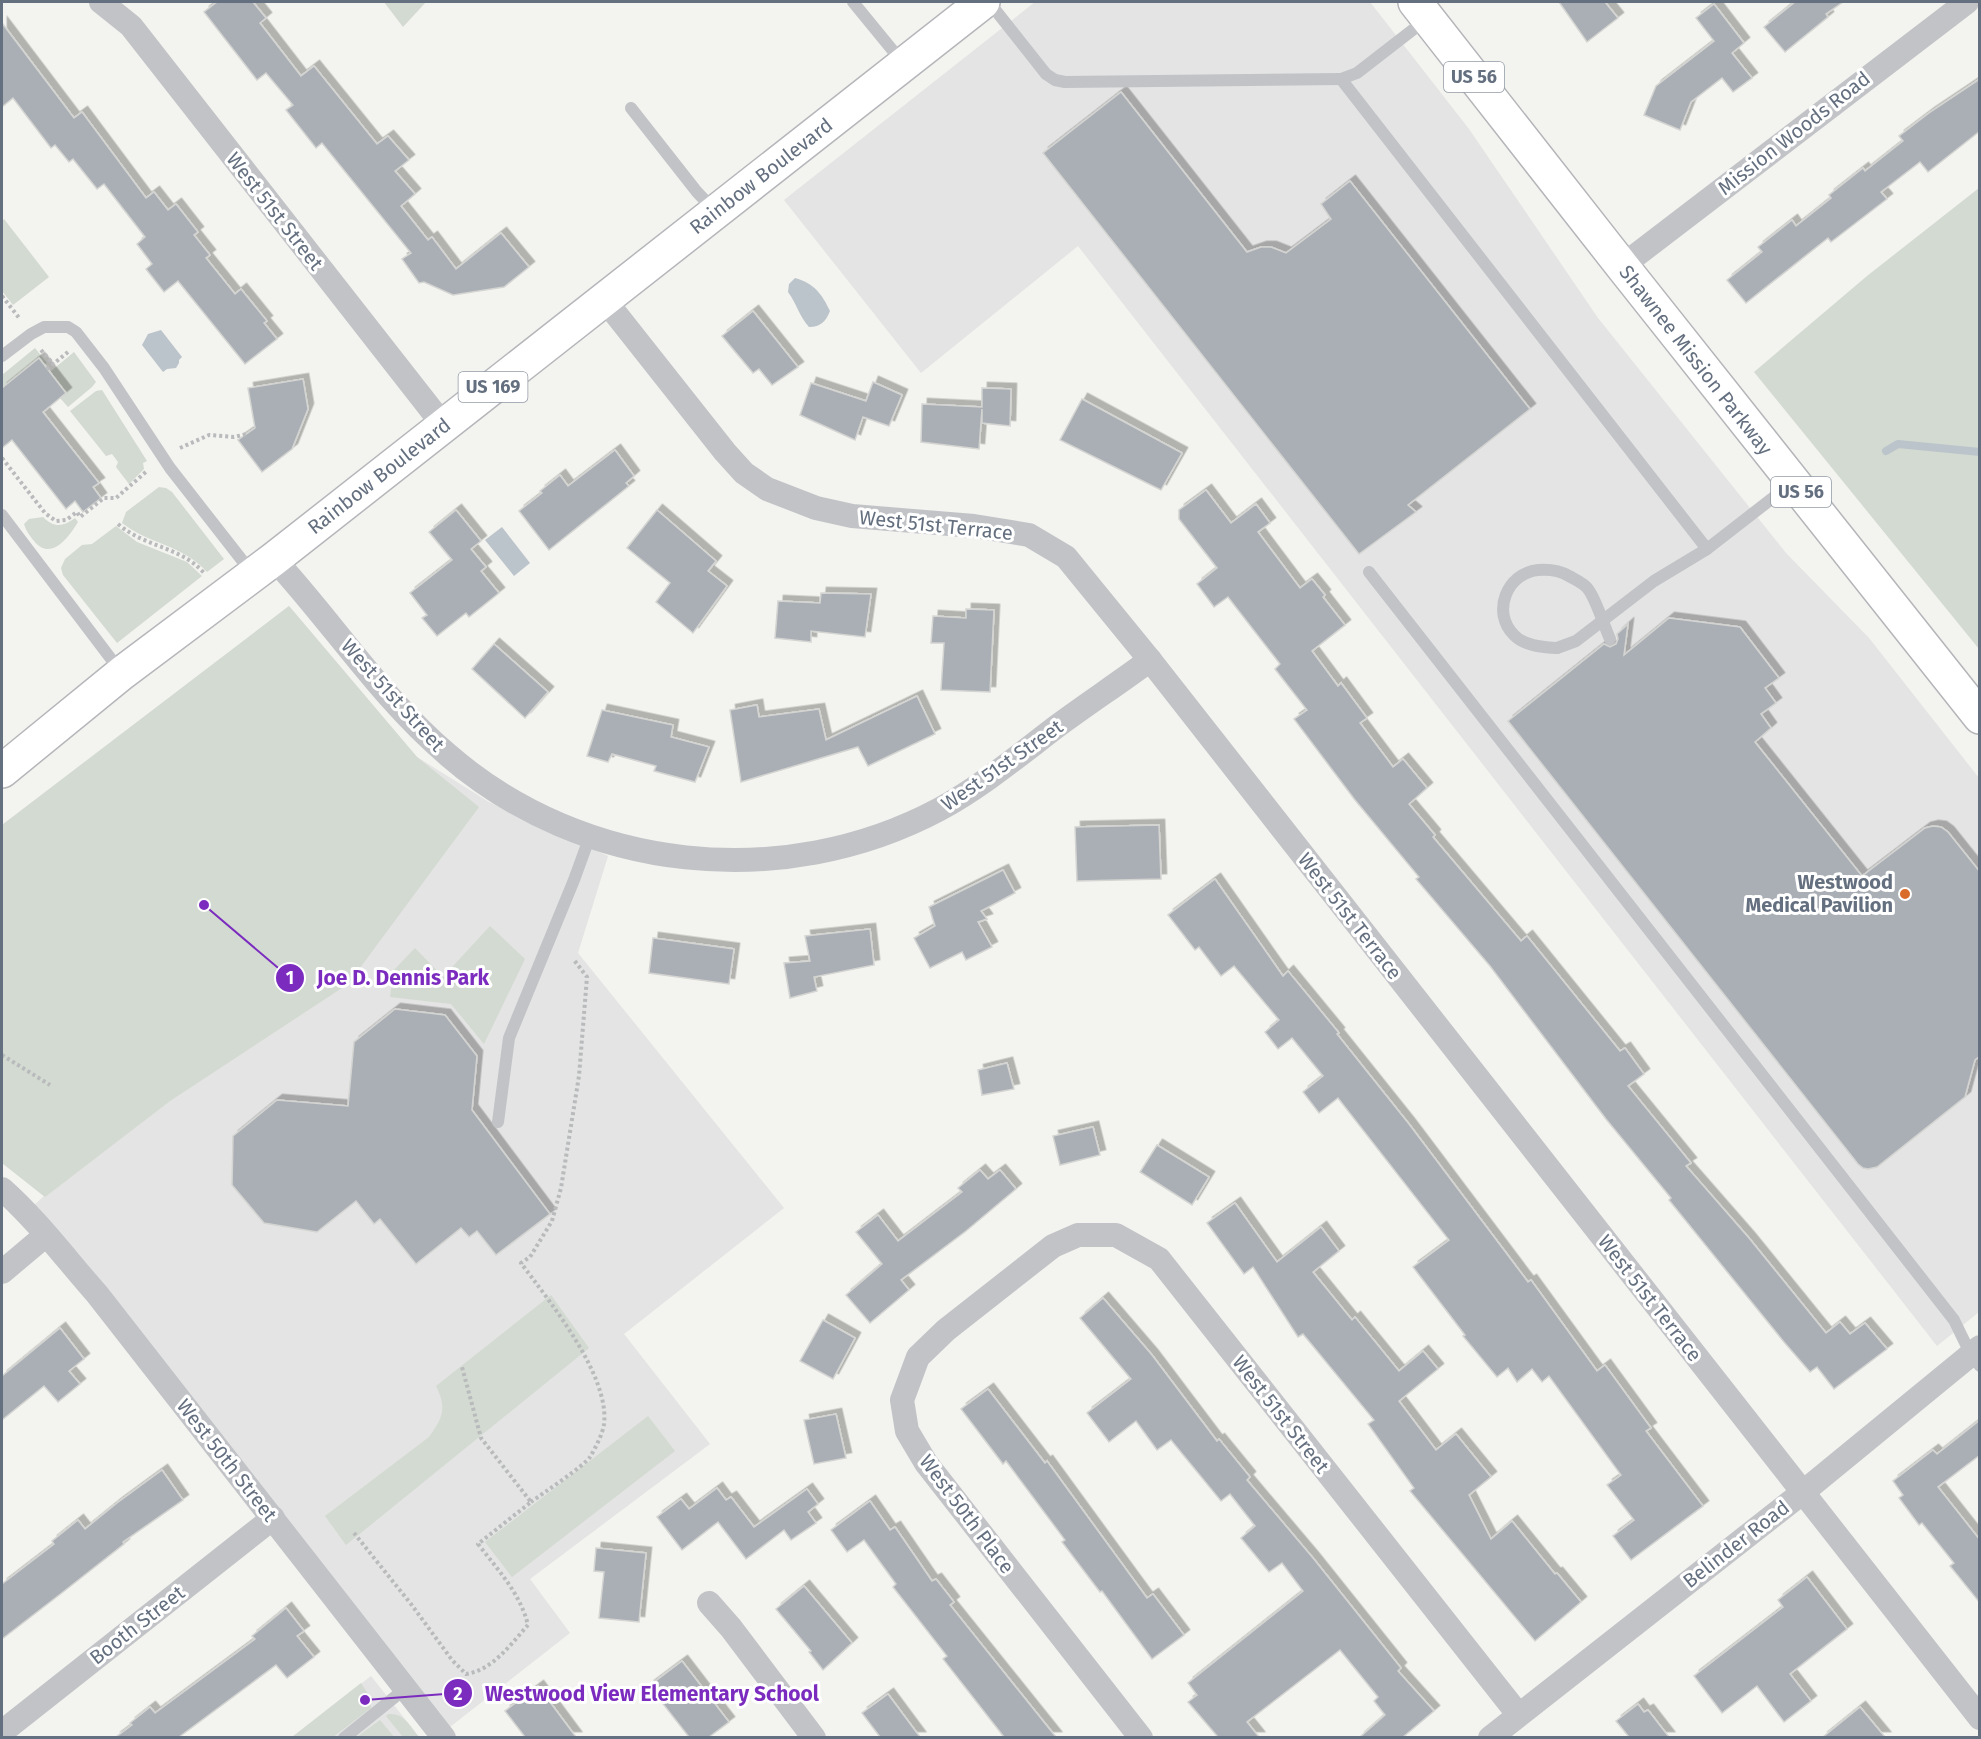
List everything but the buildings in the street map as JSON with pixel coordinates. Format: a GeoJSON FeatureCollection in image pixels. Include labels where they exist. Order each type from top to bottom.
{"type":"FeatureCollection","features":[{"type":"Feature","properties":{"kind":"main road","name":"Rainbow Boulevard"},"geometry":{"type":"LineString","coordinates":[[2,771],[122,673],[444,426],[983,2]]}},
{"type":"Feature","properties":{"kind":"main road","name":"Shawnee Mission Parkway"},"geometry":{"type":"LineString","coordinates":[[1422,10],[1622,267],[1980,717]]}},
{"type":"Feature","properties":{"kind":"street","name":"West 51st Street"},"geometry":{"type":"LineString","coordinates":[[101,2],[130,26],[444,426]]}},
{"type":"Feature","properties":{"kind":"street","name":"Mission Woods Road"},"geometry":{"type":"LineString","coordinates":[[1622,267],[1967,2]]}},
{"type":"Feature","properties":{"kind":"street","name":"West 51st Terrace"},"geometry":{"type":"LineString","coordinates":[[604,299],[725,452],[744,473],[767,489],[816,508],[852,516],[975,526],[1029,535],[1066,557],[1150,660],[1980,1718]]}},
{"type":"Feature","properties":{"kind":"street","name":"West 51st Street"},"geometry":{"type":"LineString","coordinates":[[263,566],[410,720],[449,756],[507,798],[543,818],[590,836],[650,854],[692,859],[735,861],[820,852],[901,827],[971,792],[1150,660]]}},
{"type":"Feature","properties":{"kind":"street","name":"West 50th Street"},"geometry":{"type":"LineString","coordinates":[[2,1189],[97,1294],[444,1737]]}},
{"type":"Feature","properties":{"kind":"street","name":"West 51st Street"},"geometry":{"type":"LineString","coordinates":[[997,1290],[1053,1246],[1078,1234],[1116,1235],[1159,1259],[1518,1714]]}},
{"type":"Feature","properties":{"kind":"street"},"geometry":{"type":"LineString","coordinates":[[2,1272],[46,1235]]}},
{"type":"Feature","properties":{"kind":"street","name":"West 50th Place"},"geometry":{"type":"LineString","coordinates":[[997,1290],[946,1330],[918,1357],[902,1400],[906,1431],[926,1463],[1141,1737]]}},
{"type":"Feature","properties":{"kind":"street","name":"Belinder Road"},"geometry":{"type":"LineString","coordinates":[[1490,1737],[1977,1356]]}},
{"type":"Feature","properties":{"kind":"street","name":"Booth Street"},"geometry":{"type":"LineString","coordinates":[[2,1732],[273,1518]]}},
{"type":"Feature","properties":{"kind":"street"},"geometry":{"type":"LineString","coordinates":[[709,1603],[731,1628],[814,1737]]}},
{"type":"Feature","properties":{"kind":"lane"},"geometry":{"type":"LineString","coordinates":[[853,2],[904,64]]}},
{"type":"Feature","properties":{"kind":"lane"},"geometry":{"type":"LineString","coordinates":[[989,2],[1046,74],[1055,80],[1065,82],[1341,79],[1357,73],[1422,10]]}},
{"type":"Feature","properties":{"kind":"lane"},"geometry":{"type":"LineString","coordinates":[[1341,79],[1707,549]]}},
{"type":"Feature","properties":{"kind":"lane"},"geometry":{"type":"LineString","coordinates":[[630,108],[715,212]]}},
{"type":"Feature","properties":{"kind":"lane"},"geometry":{"type":"LineString","coordinates":[[2,356],[44,327],[68,327],[76,332],[104,368],[170,468],[263,566]]}},
{"type":"Feature","properties":{"kind":"lane"},"geometry":{"type":"LineString","coordinates":[[1610,639],[1587,588],[1562,571],[1532,571],[1517,577],[1507,589],[1504,618],[1514,636],[1540,647],[1557,648],[1575,641],[1654,581],[1707,549],[1793,482]]}},
{"type":"Feature","properties":{"kind":"lane"},"geometry":{"type":"LineString","coordinates":[[2,515],[122,673]]}},
{"type":"Feature","properties":{"kind":"lane"},"geometry":{"type":"LineString","coordinates":[[1369,572],[1954,1320],[1977,1356]]}},
{"type":"Feature","properties":{"kind":"lane"},"geometry":{"type":"LineString","coordinates":[[498,1122],[509,1038],[590,836]]}},
{"type":"Feature","properties":{"kind":"lane"},"geometry":{"type":"LineString","coordinates":[[344,1737],[406,1688]]}},
{"type":"Feature","properties":{"kind":"path"},"geometry":{"type":"LineString","coordinates":[[2,296],[25,326]]}},
{"type":"Feature","properties":{"kind":"path"},"geometry":{"type":"LineString","coordinates":[[47,369],[73,348]]}},
{"type":"Feature","properties":{"kind":"path"},"geometry":{"type":"LineString","coordinates":[[46,356],[53,364]]}},
{"type":"Feature","properties":{"kind":"path"},"geometry":{"type":"LineString","coordinates":[[176,450],[209,435],[234,437],[247,434]]}},
{"type":"Feature","properties":{"kind":"path"},"geometry":{"type":"LineString","coordinates":[[2,458],[45,513],[53,519],[66,520],[77,512],[80,517],[99,505],[105,498],[116,498],[146,474],[147,468]]}},
{"type":"Feature","properties":{"kind":"path"},"geometry":{"type":"LineString","coordinates":[[118,524],[139,538],[183,555],[207,576]]}},
{"type":"Feature","properties":{"kind":"path"},"geometry":{"type":"LineString","coordinates":[[354,1533],[452,1660],[466,1674],[478,1672],[498,1658],[528,1625],[524,1609],[516,1593],[478,1544],[589,1459],[604,1426],[604,1402],[583,1353],[567,1325],[521,1263],[530,1257],[552,1221],[567,1155],[579,1076],[587,977],[574,960]]}},
{"type":"Feature","properties":{"kind":"path"},"geometry":{"type":"LineString","coordinates":[[2,1055],[50,1085]]}},
{"type":"Feature","properties":{"kind":"path"},"geometry":{"type":"LineString","coordinates":[[462,1367],[481,1438],[531,1502]]}},
{"type":"Feature","properties":{"kind":"shaded area"},"geometry":{"type":"Polygon","coordinates":[[[384,2],[426,2],[403,27],[384,2]]]}},
{"type":"Feature","properties":{"kind":"shaded area"},"geometry":{"type":"Polygon","coordinates":[[[1035,2],[1370,2],[1469,129],[1598,318],[1786,553],[1869,638],[1979,778],[1979,1312],[1937,1346],[1078,246],[921,373],[784,200],[1035,2]]]}},
{"type":"Feature","properties":{"kind":"shaded area"},"geometry":{"type":"Polygon","coordinates":[[[1979,188],[1979,649],[1754,372],[1867,276],[1979,188]]]}},
{"type":"Feature","properties":{"kind":"shaded area"},"geometry":{"type":"Polygon","coordinates":[[[4,219],[49,277],[13,305],[2,291],[2,222],[4,219]]]}},
{"type":"Feature","properties":{"kind":"shaded area"},"geometry":{"type":"Polygon","coordinates":[[[795,278],[812,286],[827,305],[830,311],[820,325],[809,327],[788,292],[789,284],[795,278]]]}},
{"type":"Feature","properties":{"kind":"shaded area"},"geometry":{"type":"Polygon","coordinates":[[[161,330],[182,357],[176,368],[163,372],[142,345],[148,334],[161,330]]]}},
{"type":"Feature","properties":{"kind":"shaded area"},"geometry":{"type":"Polygon","coordinates":[[[35,348],[47,363],[44,365],[39,359],[2,388],[2,375],[35,348]]]}},
{"type":"Feature","properties":{"kind":"shaded area"},"geometry":{"type":"Polygon","coordinates":[[[74,352],[96,382],[68,407],[60,398],[66,393],[50,372],[74,352]]]}},
{"type":"Feature","properties":{"kind":"shaded area"},"geometry":{"type":"Polygon","coordinates":[[[102,390],[147,461],[143,463],[144,469],[129,484],[116,467],[118,462],[112,454],[106,456],[70,411],[96,391],[102,390]]]}},
{"type":"Feature","properties":{"kind":"shaded area"},"geometry":{"type":"Polygon","coordinates":[[[159,487],[172,492],[224,559],[207,572],[177,550],[144,536],[122,523],[126,512],[159,487]]]}},
{"type":"Feature","properties":{"kind":"shaded area"},"geometry":{"type":"Polygon","coordinates":[[[43,517],[55,525],[63,525],[75,518],[78,522],[65,540],[47,549],[40,547],[34,541],[24,524],[29,519],[43,517]]]}},
{"type":"Feature","properties":{"kind":"shaded area"},"geometry":{"type":"Polygon","coordinates":[[[116,526],[137,542],[187,562],[202,576],[117,643],[63,575],[61,568],[65,559],[82,545],[92,544],[116,526]]]}},
{"type":"Feature","properties":{"kind":"shaded area"},"geometry":{"type":"Polygon","coordinates":[[[502,527],[530,563],[514,576],[485,540],[502,527]]]}},
{"type":"Feature","properties":{"kind":"shaded area"},"geometry":{"type":"Polygon","coordinates":[[[289,606],[417,757],[489,802],[608,856],[578,953],[784,1208],[624,1334],[710,1444],[530,1579],[570,1633],[446,1730],[32,1207],[44,1196],[2,1163],[2,825],[289,606]]]}},
{"type":"Feature","properties":{"kind":"shaded area"},"geometry":{"type":"Polygon","coordinates":[[[289,606],[417,757],[479,807],[348,984],[170,1101],[45,1197],[2,1163],[2,825],[289,606]]]}},
{"type":"Feature","properties":{"kind":"shaded area"},"geometry":{"type":"Polygon","coordinates":[[[490,926],[525,959],[484,1044],[451,1004],[390,997],[394,970],[415,948],[443,977],[490,926]]]}},
{"type":"Feature","properties":{"kind":"shaded area"},"geometry":{"type":"Polygon","coordinates":[[[551,1295],[589,1348],[346,1545],[325,1516],[429,1437],[442,1413],[442,1401],[436,1386],[551,1295]]]}},
{"type":"Feature","properties":{"kind":"shaded area"},"geometry":{"type":"Polygon","coordinates":[[[648,1416],[675,1451],[512,1577],[485,1542],[648,1416]]]}},
{"type":"Feature","properties":{"kind":"shaded area"},"geometry":{"type":"Polygon","coordinates":[[[371,1676],[419,1737],[292,1738],[371,1676]]]}},
{"type":"Feature","properties":{"kind":"shaded area"},"geometry":{"type":"Polygon","coordinates":[[[361,1683],[370,1697],[371,1708],[333,1737],[292,1737],[361,1683]]]}},
{"type":"Feature","properties":{"kind":"shaded area"},"geometry":{"type":"Polygon","coordinates":[[[389,1714],[403,1718],[419,1737],[403,1737],[386,1716],[389,1714]]]}},
{"type":"Feature","properties":{"kind":"shaded area"},"geometry":{"type":"Polygon","coordinates":[[[380,1720],[394,1737],[357,1737],[380,1720]]]}},
{"type":"Feature","properties":{"kind":"waterway"},"geometry":{"type":"LineString","coordinates":[[1886,451],[1898,444],[1980,452]]}},
{"type":"Feature","properties":{"kind":"place","name":"Westwood Medical Pavilion"},"geometry":{"type":"Point","coordinates":[1905,894]}},
{"type":"Feature","properties":{"kind":"place","name":"Joe D. Dennis Park"},"geometry":{"type":"Point","coordinates":[204,905]}},
{"type":"Feature","properties":{"kind":"place","name":"Westwood View Elementary School"},"geometry":{"type":"Point","coordinates":[365,1700]}}]}
